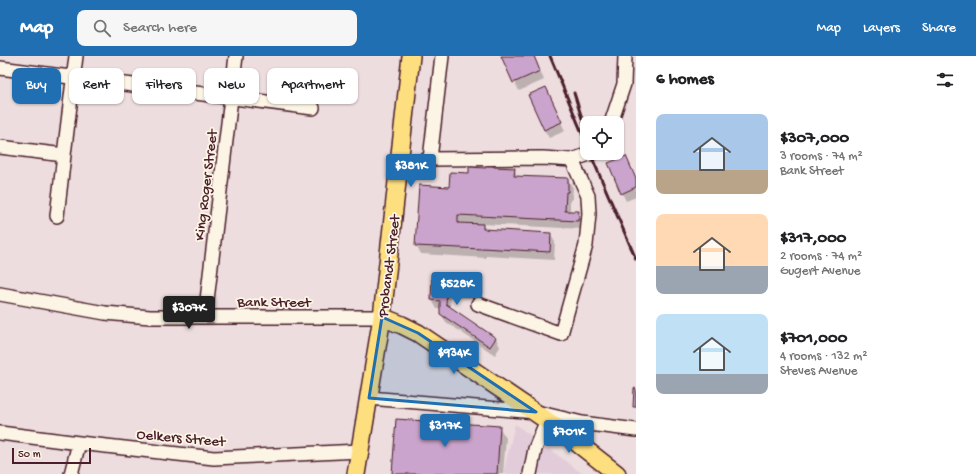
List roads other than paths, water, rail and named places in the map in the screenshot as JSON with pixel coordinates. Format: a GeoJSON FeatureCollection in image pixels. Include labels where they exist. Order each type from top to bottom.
{"type":"FeatureCollection","features":[{"type":"Feature","properties":{"kind":"main road","name":"Probandt Street"},"geometry":{"type":"LineString","coordinates":[[356,474],[382,317],[411,56]]}},
{"type":"Feature","properties":{"kind":"main road"},"geometry":{"type":"LineString","coordinates":[[382,317],[418,333],[542,416],[617,474]]}},
{"type":"Feature","properties":{"kind":"street"},"geometry":{"type":"LineString","coordinates":[[75,68],[76,56]]}},
{"type":"Feature","properties":{"kind":"street","name":"King Roger Street"},"geometry":{"type":"LineString","coordinates":[[235,68],[236,56]]}},
{"type":"Feature","properties":{"kind":"street"},"geometry":{"type":"LineString","coordinates":[[430,158],[442,56]]}},
{"type":"Feature","properties":{"kind":"street"},"geometry":{"type":"LineString","coordinates":[[613,116],[624,84],[625,56]]}},
{"type":"Feature","properties":{"kind":"street"},"geometry":{"type":"LineString","coordinates":[[0,68],[69,77]]}},
{"type":"Feature","properties":{"kind":"street"},"geometry":{"type":"LineString","coordinates":[[124,84],[204,94]]}},
{"type":"Feature","properties":{"kind":"street"},"geometry":{"type":"LineString","coordinates":[[259,101],[313,108]]}},
{"type":"Feature","properties":{"kind":"street"},"geometry":{"type":"LineString","coordinates":[[57,216],[71,104]]}},
{"type":"Feature","properties":{"kind":"street","name":"King Roger Street"},"geometry":{"type":"LineString","coordinates":[[206,317],[231,104]]}},
{"type":"Feature","properties":{"kind":"street"},"geometry":{"type":"LineString","coordinates":[[0,147],[64,155]]}},
{"type":"Feature","properties":{"kind":"street"},"geometry":{"type":"LineString","coordinates":[[400,161],[418,162],[430,158],[543,158],[572,160],[580,157]]}},
{"type":"Feature","properties":{"kind":"street"},"geometry":{"type":"LineString","coordinates":[[478,304],[561,334],[586,245],[589,214],[588,196],[572,160]]}},
{"type":"Feature","properties":{"kind":"street","name":"Bank Street"},"geometry":{"type":"LineString","coordinates":[[0,294],[105,313],[150,317],[382,317]]}},
{"type":"Feature","properties":{"kind":"street"},"geometry":{"type":"LineString","coordinates":[[369,398],[542,416],[636,430]]}},
{"type":"Feature","properties":{"kind":"street"},"geometry":{"type":"LineString","coordinates":[[530,474],[542,416]]}},
{"type":"Feature","properties":{"kind":"street","name":"Oelkers Street"},"geometry":{"type":"LineString","coordinates":[[0,433],[214,458],[360,451]]}},
{"type":"Feature","properties":{"kind":"street"},"geometry":{"type":"LineString","coordinates":[[71,474],[79,443]]}},
{"type":"Feature","properties":{"kind":"railway"},"geometry":{"type":"LineString","coordinates":[[550,56],[580,128]]}},
{"type":"Feature","properties":{"kind":"railway"},"geometry":{"type":"LineString","coordinates":[[574,93],[581,116]]}},
{"type":"Feature","properties":{"kind":"railway"},"geometry":{"type":"LineString","coordinates":[[593,160],[636,259]]}}]}
